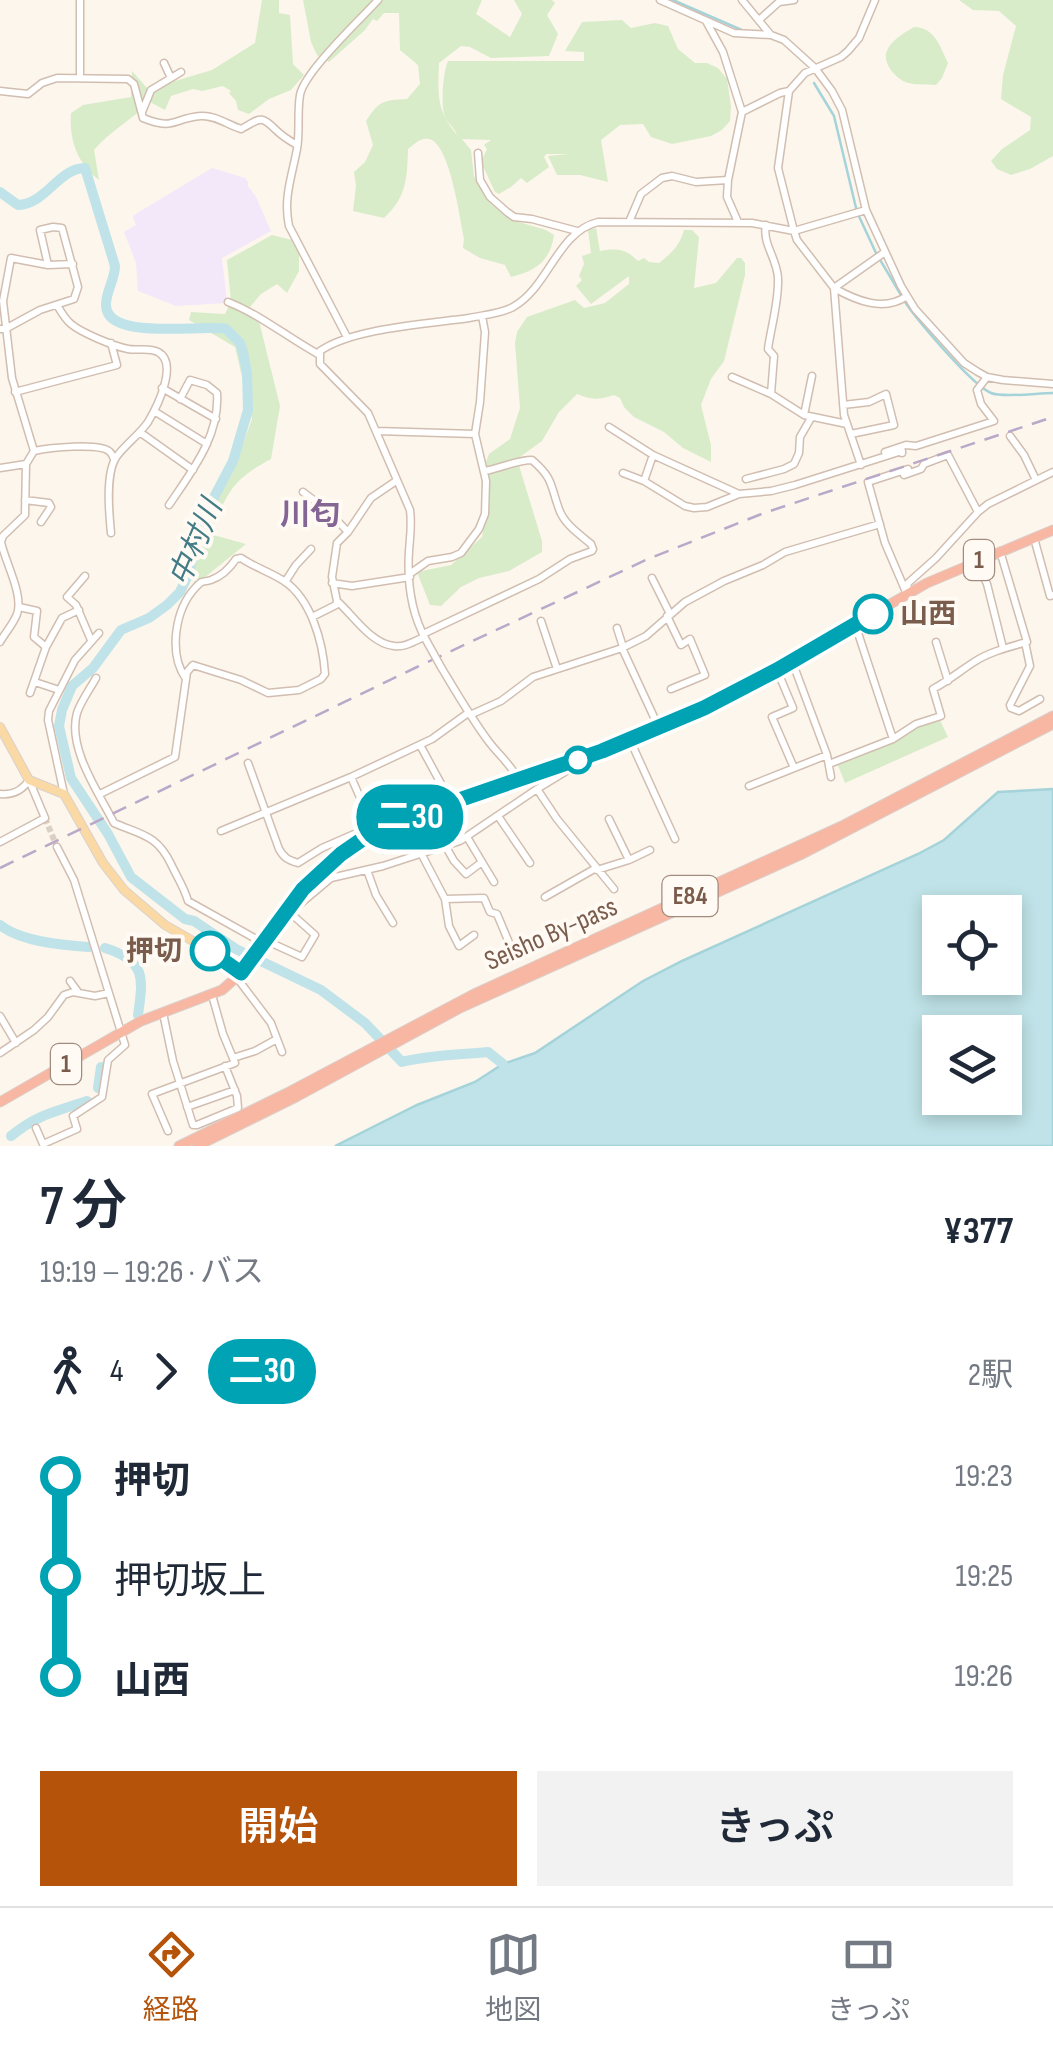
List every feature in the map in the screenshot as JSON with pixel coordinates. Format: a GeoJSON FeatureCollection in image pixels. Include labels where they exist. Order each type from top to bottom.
{"type":"FeatureCollection","features":[{"type":"Feature","properties":{"kind":"highway","name":"1"},"geometry":{"type":"LineString","coordinates":[[0,1102],[123,1036],[137,1023],[212,995],[242,973],[321,870],[354,844],[385,827],[630,740],[723,700],[906,594],[1053,530]]}},
{"type":"Feature","properties":{"kind":"highway","name":"Seisho By-pass"},"geometry":{"type":"LineString","coordinates":[[327,1076],[474,994],[814,839],[1053,716]]}},
{"type":"Feature","properties":{"kind":"highway","name":"Seisho By-pass"},"geometry":{"type":"LineString","coordinates":[[177,1146],[198,1141],[490,994],[818,846],[1053,724]]}},
{"type":"Feature","properties":{"kind":"main road"},"geometry":{"type":"LineString","coordinates":[[0,726],[29,780],[64,794],[103,863],[124,890],[164,925],[242,973]]}},
{"type":"Feature","properties":{"kind":"street"},"geometry":{"type":"LineString","coordinates":[[80,0],[80,78]]}},
{"type":"Feature","properties":{"kind":"street"},"geometry":{"type":"LineString","coordinates":[[348,337],[289,226],[285,210],[298,146],[302,86],[378,0]]}},
{"type":"Feature","properties":{"kind":"street"},"geometry":{"type":"LineString","coordinates":[[660,0],[734,33],[771,35],[784,40],[815,68],[842,110],[861,212],[904,298],[983,383],[1053,384]]}},
{"type":"Feature","properties":{"kind":"street"},"geometry":{"type":"LineString","coordinates":[[742,0],[771,35]]}},
{"type":"Feature","properties":{"kind":"street"},"geometry":{"type":"LineString","coordinates":[[758,20],[778,1],[794,0]]}},
{"type":"Feature","properties":{"kind":"street"},"geometry":{"type":"LineString","coordinates":[[875,0],[854,45],[842,56],[800,77],[789,91],[778,168],[794,231],[802,248],[834,288],[874,304],[904,298]]}},
{"type":"Feature","properties":{"kind":"street"},"geometry":{"type":"LineString","coordinates":[[706,20],[723,52],[742,112],[727,198],[738,223]]}},
{"type":"Feature","properties":{"kind":"street"},"geometry":{"type":"LineString","coordinates":[[164,63],[171,78]]}},
{"type":"Feature","properties":{"kind":"street"},"geometry":{"type":"LineString","coordinates":[[141,113],[151,90],[181,72]]}},
{"type":"Feature","properties":{"kind":"street"},"geometry":{"type":"LineString","coordinates":[[0,92],[28,94],[48,80],[130,80],[146,120],[168,125],[209,116],[241,129],[265,120],[298,146]]}},
{"type":"Feature","properties":{"kind":"street"},"geometry":{"type":"LineString","coordinates":[[742,112],[789,91]]}},
{"type":"Feature","properties":{"kind":"street"},"geometry":{"type":"LineString","coordinates":[[478,153],[480,180],[490,197],[507,212],[514,217],[578,231]]}},
{"type":"Feature","properties":{"kind":"street"},"geometry":{"type":"LineString","coordinates":[[628,222],[641,194],[662,178],[728,180]]}},
{"type":"Feature","properties":{"kind":"street"},"geometry":{"type":"LineString","coordinates":[[318,354],[348,337],[511,308],[522,300],[578,231],[598,222],[738,223],[794,231],[861,212]]}},
{"type":"Feature","properties":{"kind":"street"},"geometry":{"type":"LineString","coordinates":[[766,225],[764,237],[776,263],[778,282],[768,349],[774,356],[772,394]]}},
{"type":"Feature","properties":{"kind":"street"},"geometry":{"type":"LineString","coordinates":[[3,328],[74,299],[78,287],[62,228],[40,230],[48,264]]}},
{"type":"Feature","properties":{"kind":"street"},"geometry":{"type":"LineString","coordinates":[[834,288],[881,254]]}},
{"type":"Feature","properties":{"kind":"street"},"geometry":{"type":"LineString","coordinates":[[0,642],[17,616],[18,595],[0,542],[25,515],[26,464],[34,450],[15,392],[3,328],[11,258],[73,264]]}},
{"type":"Feature","properties":{"kind":"street"},"geometry":{"type":"LineString","coordinates":[[834,288],[842,406],[861,464]]}},
{"type":"Feature","properties":{"kind":"street"},"geometry":{"type":"LineString","coordinates":[[228,302],[266,320],[318,354],[320,364],[360,404],[377,431],[410,510],[412,604],[424,637],[492,746],[534,790],[614,889]]}},
{"type":"Feature","properties":{"kind":"street"},"geometry":{"type":"LineString","coordinates":[[57,305],[68,322],[110,343],[158,352],[168,364],[154,412],[114,460],[108,495],[111,532]]}},
{"type":"Feature","properties":{"kind":"street"},"geometry":{"type":"LineString","coordinates":[[332,583],[352,586],[410,576],[428,561],[461,552],[472,538],[485,514],[485,471],[475,434],[485,332],[482,316]]}},
{"type":"Feature","properties":{"kind":"street"},"geometry":{"type":"LineString","coordinates":[[15,392],[117,365],[110,343]]}},
{"type":"Feature","properties":{"kind":"street"},"geometry":{"type":"LineString","coordinates":[[746,478],[794,464],[807,416],[812,376]]}},
{"type":"Feature","properties":{"kind":"street"},"geometry":{"type":"LineString","coordinates":[[732,377],[772,394],[807,416],[847,424]]}},
{"type":"Feature","properties":{"kind":"street"},"geometry":{"type":"LineString","coordinates":[[169,505],[193,470],[216,419],[216,393],[207,385],[190,380],[180,399]]}},
{"type":"Feature","properties":{"kind":"street"},"geometry":{"type":"LineString","coordinates":[[885,452],[994,421],[982,404],[983,383]]}},
{"type":"Feature","properties":{"kind":"street"},"geometry":{"type":"LineString","coordinates":[[162,388],[216,419]]}},
{"type":"Feature","properties":{"kind":"street"},"geometry":{"type":"LineString","coordinates":[[842,406],[869,402],[886,394],[894,425],[851,434]]}},
{"type":"Feature","properties":{"kind":"street"},"geometry":{"type":"LineString","coordinates":[[154,412],[207,444]]}},
{"type":"Feature","properties":{"kind":"street"},"geometry":{"type":"LineString","coordinates":[[608,427],[653,455],[740,494]]}},
{"type":"Feature","properties":{"kind":"street"},"geometry":{"type":"LineString","coordinates":[[377,431],[475,434]]}},
{"type":"Feature","properties":{"kind":"street"},"geometry":{"type":"LineString","coordinates":[[140,433],[193,470]]}},
{"type":"Feature","properties":{"kind":"street"},"geometry":{"type":"LineString","coordinates":[[1010,436],[1036,480]]}},
{"type":"Feature","properties":{"kind":"street"},"geometry":{"type":"LineString","coordinates":[[34,450],[98,447],[107,449],[114,460]]}},
{"type":"Feature","properties":{"kind":"street"},"geometry":{"type":"LineString","coordinates":[[623,473],[694,508],[740,494],[794,485],[902,453]]}},
{"type":"Feature","properties":{"kind":"street"},"geometry":{"type":"LineString","coordinates":[[644,481],[653,455]]}},
{"type":"Feature","properties":{"kind":"street"},"geometry":{"type":"LineString","coordinates":[[869,484],[921,469],[924,464],[948,455],[978,512]]}},
{"type":"Feature","properties":{"kind":"street"},"geometry":{"type":"LineString","coordinates":[[396,482],[371,498],[337,543],[332,583],[338,601],[365,629],[390,646],[424,637],[592,551],[591,544],[559,509],[550,478],[532,460],[485,471]]}},
{"type":"Feature","properties":{"kind":"street"},"geometry":{"type":"LineString","coordinates":[[0,468],[26,464]]}},
{"type":"Feature","properties":{"kind":"street"},"geometry":{"type":"LineString","coordinates":[[869,484],[908,469]]}},
{"type":"Feature","properties":{"kind":"street"},"geometry":{"type":"LineString","coordinates":[[906,594],[908,583],[978,512],[1053,472]]}},
{"type":"Feature","properties":{"kind":"street"},"geometry":{"type":"LineString","coordinates":[[869,484],[891,560],[906,594]]}},
{"type":"Feature","properties":{"kind":"street"},"geometry":{"type":"LineString","coordinates":[[303,492],[348,532]]}},
{"type":"Feature","properties":{"kind":"street"},"geometry":{"type":"LineString","coordinates":[[25,500],[49,503],[51,507],[40,522]]}},
{"type":"Feature","properties":{"kind":"street"},"geometry":{"type":"LineString","coordinates":[[221,830],[420,745],[470,714],[501,701],[533,677],[622,648],[646,636],[685,602],[785,552],[880,524]]}},
{"type":"Feature","properties":{"kind":"street"},"geometry":{"type":"LineString","coordinates":[[1034,538],[1050,596],[1053,595]]}},
{"type":"Feature","properties":{"kind":"street"},"geometry":{"type":"LineString","coordinates":[[285,582],[311,550]]}},
{"type":"Feature","properties":{"kind":"street"},"geometry":{"type":"LineString","coordinates":[[1000,551],[1030,666],[1010,705],[1019,711],[1040,700]]}},
{"type":"Feature","properties":{"kind":"street"},"geometry":{"type":"LineString","coordinates":[[100,794],[175,757],[186,679],[193,665],[268,693],[299,690],[321,679],[325,674],[312,616],[300,594],[241,558],[222,574],[202,582],[194,588],[178,616],[176,651],[186,679]]}},
{"type":"Feature","properties":{"kind":"street"},"geometry":{"type":"LineString","coordinates":[[977,561],[1003,648]]}},
{"type":"Feature","properties":{"kind":"street"},"geometry":{"type":"LineString","coordinates":[[85,576],[67,597],[79,610],[92,640]]}},
{"type":"Feature","properties":{"kind":"street"},"geometry":{"type":"LineString","coordinates":[[652,578],[681,644],[690,639],[705,674],[671,688]]}},
{"type":"Feature","properties":{"kind":"street"},"geometry":{"type":"LineString","coordinates":[[312,616],[338,601]]}},
{"type":"Feature","properties":{"kind":"street"},"geometry":{"type":"LineString","coordinates":[[18,607],[36,611],[34,637],[46,647]]}},
{"type":"Feature","properties":{"kind":"street"},"geometry":{"type":"LineString","coordinates":[[30,693],[46,647],[62,618],[79,610]]}},
{"type":"Feature","properties":{"kind":"street"},"geometry":{"type":"LineString","coordinates":[[542,621],[557,669]]}},
{"type":"Feature","properties":{"kind":"street"},"geometry":{"type":"LineString","coordinates":[[855,624],[893,739]]}},
{"type":"Feature","properties":{"kind":"street"},"geometry":{"type":"LineString","coordinates":[[617,628],[622,648],[659,728]]}},
{"type":"Feature","properties":{"kind":"street"},"geometry":{"type":"LineString","coordinates":[[64,794],[49,711],[75,660],[99,633]]}},
{"type":"Feature","properties":{"kind":"street"},"geometry":{"type":"LineString","coordinates":[[936,642],[948,681]]}},
{"type":"Feature","properties":{"kind":"street"},"geometry":{"type":"LineString","coordinates":[[829,764],[940,716],[933,689],[976,661],[1025,642]]}},
{"type":"Feature","properties":{"kind":"street"},"geometry":{"type":"LineString","coordinates":[[792,661],[827,754],[831,777]]}},
{"type":"Feature","properties":{"kind":"street"},"geometry":{"type":"LineString","coordinates":[[777,670],[793,708],[772,717],[794,768]]}},
{"type":"Feature","properties":{"kind":"street"},"geometry":{"type":"LineString","coordinates":[[96,678],[78,713],[76,736],[114,823],[161,846],[188,901],[302,957],[315,935],[287,910],[330,878],[422,855],[467,837],[565,772],[566,764]]}},
{"type":"Feature","properties":{"kind":"street"},"geometry":{"type":"LineString","coordinates":[[35,682],[58,690]]}},
{"type":"Feature","properties":{"kind":"street"},"geometry":{"type":"LineString","coordinates":[[630,740],[674,839]]}},
{"type":"Feature","properties":{"kind":"street"},"geometry":{"type":"LineString","coordinates":[[420,745],[445,791]]}},
{"type":"Feature","properties":{"kind":"street"},"geometry":{"type":"LineString","coordinates":[[749,786],[827,754]]}},
{"type":"Feature","properties":{"kind":"street"},"geometry":{"type":"LineString","coordinates":[[248,763],[283,857],[298,863],[377,824],[385,827]]}},
{"type":"Feature","properties":{"kind":"street"},"geometry":{"type":"LineString","coordinates":[[351,776],[362,802]]}},
{"type":"Feature","properties":{"kind":"street"},"geometry":{"type":"LineString","coordinates":[[0,794],[13,794],[29,780]]}},
{"type":"Feature","properties":{"kind":"street"},"geometry":{"type":"LineString","coordinates":[[0,842],[44,818],[29,780]]}},
{"type":"Feature","properties":{"kind":"street"},"geometry":{"type":"LineString","coordinates":[[498,816],[530,862]]}},
{"type":"Feature","properties":{"kind":"street"},"geometry":{"type":"LineString","coordinates":[[609,819],[629,860]]}},
{"type":"Feature","properties":{"kind":"street"},"geometry":{"type":"LineString","coordinates":[[467,837],[494,882]]}},
{"type":"Feature","properties":{"kind":"street"},"geometry":{"type":"LineString","coordinates":[[36,1128],[43,1144],[78,1129],[73,1116],[102,1097],[106,1067],[125,1045],[74,880],[57,847]]}},
{"type":"Feature","properties":{"kind":"street"},"geometry":{"type":"LineString","coordinates":[[446,847],[466,874],[482,862]]}},
{"type":"Feature","properties":{"kind":"street"},"geometry":{"type":"LineString","coordinates":[[545,897],[597,869],[650,850]]}},
{"type":"Feature","properties":{"kind":"street"},"geometry":{"type":"LineString","coordinates":[[422,855],[445,899],[449,926],[459,946],[474,934]]}},
{"type":"Feature","properties":{"kind":"street"},"geometry":{"type":"LineString","coordinates":[[367,870],[393,923]]}},
{"type":"Feature","properties":{"kind":"street"},"geometry":{"type":"LineString","coordinates":[[445,899],[484,898],[490,912],[497,914],[510,945]]}},
{"type":"Feature","properties":{"kind":"street"},"geometry":{"type":"LineString","coordinates":[[242,973],[271,1023],[282,1052]]}},
{"type":"Feature","properties":{"kind":"street"},"geometry":{"type":"LineString","coordinates":[[70,981],[79,993]]}},
{"type":"Feature","properties":{"kind":"street"},"geometry":{"type":"LineString","coordinates":[[0,1053],[48,1017],[64,995],[73,992],[95,996],[108,992]]}},
{"type":"Feature","properties":{"kind":"street"},"geometry":{"type":"LineString","coordinates":[[168,1131],[152,1094],[235,1063],[212,995]]}},
{"type":"Feature","properties":{"kind":"street"},"geometry":{"type":"LineString","coordinates":[[163,1012],[193,1125],[238,1108],[225,1066]]}},
{"type":"Feature","properties":{"kind":"street"},"geometry":{"type":"LineString","coordinates":[[0,1016],[16,1043]]}},
{"type":"Feature","properties":{"kind":"street"},"geometry":{"type":"LineString","coordinates":[[233,1058],[277,1040]]}},
{"type":"Feature","properties":{"kind":"street"},"geometry":{"type":"LineString","coordinates":[[186,1107],[235,1090]]}},
{"type":"Feature","properties":{"kind":"shaded area"},"geometry":{"type":"Polygon","coordinates":[[[212,168],[245,178],[271,231],[222,258],[227,303],[176,306],[138,291],[136,263],[124,232],[136,225],[134,215],[212,168]]]}},
{"type":"Feature","properties":{"kind":"green space"},"geometry":{"type":"Polygon","coordinates":[[[262,0],[279,0],[279,13],[290,15],[293,64],[304,75],[291,90],[269,99],[249,114],[238,110],[231,91],[223,86],[171,96],[165,110],[150,102],[94,150],[99,180],[91,174],[76,150],[71,113],[83,105],[131,97],[132,71],[148,89],[212,70],[255,43],[262,0]]]}},
{"type":"Feature","properties":{"kind":"green space"},"geometry":{"type":"Polygon","coordinates":[[[303,0],[482,0],[476,14],[510,37],[522,14],[514,0],[552,0],[555,3],[547,15],[558,34],[549,56],[491,58],[461,46],[439,63],[440,101],[446,119],[443,95],[448,61],[584,61],[584,52],[565,51],[582,22],[622,20],[631,28],[655,23],[668,26],[678,49],[695,63],[718,68],[727,79],[730,121],[711,136],[672,144],[651,137],[643,124],[620,125],[601,140],[608,182],[580,175],[557,175],[548,156],[569,154],[546,154],[549,167],[527,183],[521,178],[499,194],[481,162],[487,149],[484,145],[491,140],[462,139],[471,150],[474,176],[492,205],[512,220],[554,235],[540,264],[511,277],[505,265],[463,248],[448,167],[443,154],[429,139],[408,149],[404,187],[384,218],[353,211],[354,172],[365,162],[373,145],[366,121],[382,103],[407,99],[420,84],[418,65],[400,50],[399,13],[384,13],[377,21],[373,19],[329,62],[317,55],[311,42],[303,0]]]}},
{"type":"Feature","properties":{"kind":"green space"},"geometry":{"type":"Polygon","coordinates":[[[959,0],[1053,0],[1053,156],[1030,169],[1011,175],[997,169],[991,161],[1030,130],[1031,117],[1001,99],[1016,26],[999,11],[973,10],[959,0]]]}},
{"type":"Feature","properties":{"kind":"green space"},"geometry":{"type":"Polygon","coordinates":[[[914,27],[932,34],[948,63],[936,85],[903,81],[887,63],[890,45],[914,27]]]}},
{"type":"Feature","properties":{"kind":"green space"},"geometry":{"type":"Polygon","coordinates":[[[596,228],[600,251],[621,250],[638,261],[644,258],[659,263],[674,249],[684,230],[692,230],[699,237],[694,288],[716,283],[737,258],[745,263],[724,361],[711,379],[701,405],[711,462],[634,417],[620,398],[577,394],[559,412],[542,441],[517,459],[542,552],[509,571],[461,587],[441,606],[430,605],[417,572],[451,565],[482,537],[489,505],[482,472],[489,454],[510,439],[520,408],[517,332],[527,317],[575,300],[584,308],[605,303],[629,284],[629,276],[591,304],[576,286],[582,280],[582,256],[591,253],[588,230],[596,228]]]}},
{"type":"Feature","properties":{"kind":"green space"},"geometry":{"type":"Polygon","coordinates":[[[272,235],[292,240],[299,248],[299,271],[287,293],[277,284],[261,294],[244,314],[259,321],[280,406],[271,459],[232,489],[210,534],[246,544],[194,586],[193,525],[236,464],[252,419],[235,347],[189,320],[191,312],[225,314],[231,301],[227,260],[272,235]]]}},
{"type":"Feature","properties":{"kind":"green space"},"geometry":{"type":"Polygon","coordinates":[[[939,718],[948,737],[845,783],[837,763],[939,718]]]}},
{"type":"Feature","properties":{"kind":"water"},"geometry":{"type":"Polygon","coordinates":[[[1053,789],[1053,1146],[335,1146],[417,1105],[475,1082],[503,1064],[535,1053],[643,981],[682,961],[944,840],[998,792],[1053,789]]]}},
{"type":"Feature","properties":{"kind":"waterway"},"geometry":{"type":"LineString","coordinates":[[673,0],[744,31]]}},
{"type":"Feature","properties":{"kind":"waterway"},"geometry":{"type":"LineString","coordinates":[[814,83],[834,116],[857,212],[901,295]]}},
{"type":"Feature","properties":{"kind":"waterway","name":"中村川"},"geometry":{"type":"LineString","coordinates":[[0,192],[18,205],[28,203],[68,174],[85,168],[115,266],[106,301],[111,317],[122,324],[157,329],[226,329],[240,343],[247,373],[248,410],[233,461],[201,522],[189,573],[180,592],[149,618],[121,630],[93,668],[72,686],[59,726],[71,778],[131,877],[185,919],[321,990],[365,1023],[402,1062],[488,1052],[503,1064]]}},
{"type":"Feature","properties":{"kind":"waterway"},"geometry":{"type":"LineString","coordinates":[[905,302],[982,388],[996,394],[1053,393]]}},
{"type":"Feature","properties":{"kind":"waterway"},"geometry":{"type":"LineString","coordinates":[[0,925],[31,939],[89,947]]}},
{"type":"Feature","properties":{"kind":"waterway"},"geometry":{"type":"LineString","coordinates":[[105,948],[129,959],[139,973],[138,1015]]}},
{"type":"Feature","properties":{"kind":"waterway"},"geometry":{"type":"LineString","coordinates":[[98,1088],[101,1067]]}},
{"type":"Feature","properties":{"kind":"waterway"},"geometry":{"type":"LineString","coordinates":[[11,1136],[38,1118],[87,1101]]}},
{"type":"Feature","properties":{"kind":"tunnel"},"geometry":{"type":"LineString","coordinates":[[45,818],[57,847]]}},
{"type":"Feature","properties":{"kind":"railway"},"geometry":{"type":"LineString","coordinates":[[0,868],[648,559],[764,513],[1053,417]]}},
{"type":"Feature","properties":{"kind":"bus line","name":"二30"},"geometry":{"type":"LineString","coordinates":[[210,951],[241,973],[303,889],[321,870],[367,836],[418,814],[602,751],[723,700],[873,614]]}},
{"type":"Feature","properties":{"kind":"place","name":"山西"},"geometry":{"type":"Point","coordinates":[873,614]}},
{"type":"Feature","properties":{"kind":"place","name":"押切"},"geometry":{"type":"Point","coordinates":[210,951]}},
{"type":"Feature","properties":{"kind":"district","name":"川匂"},"geometry":{"type":"Point","coordinates":[310,515]}}]}
